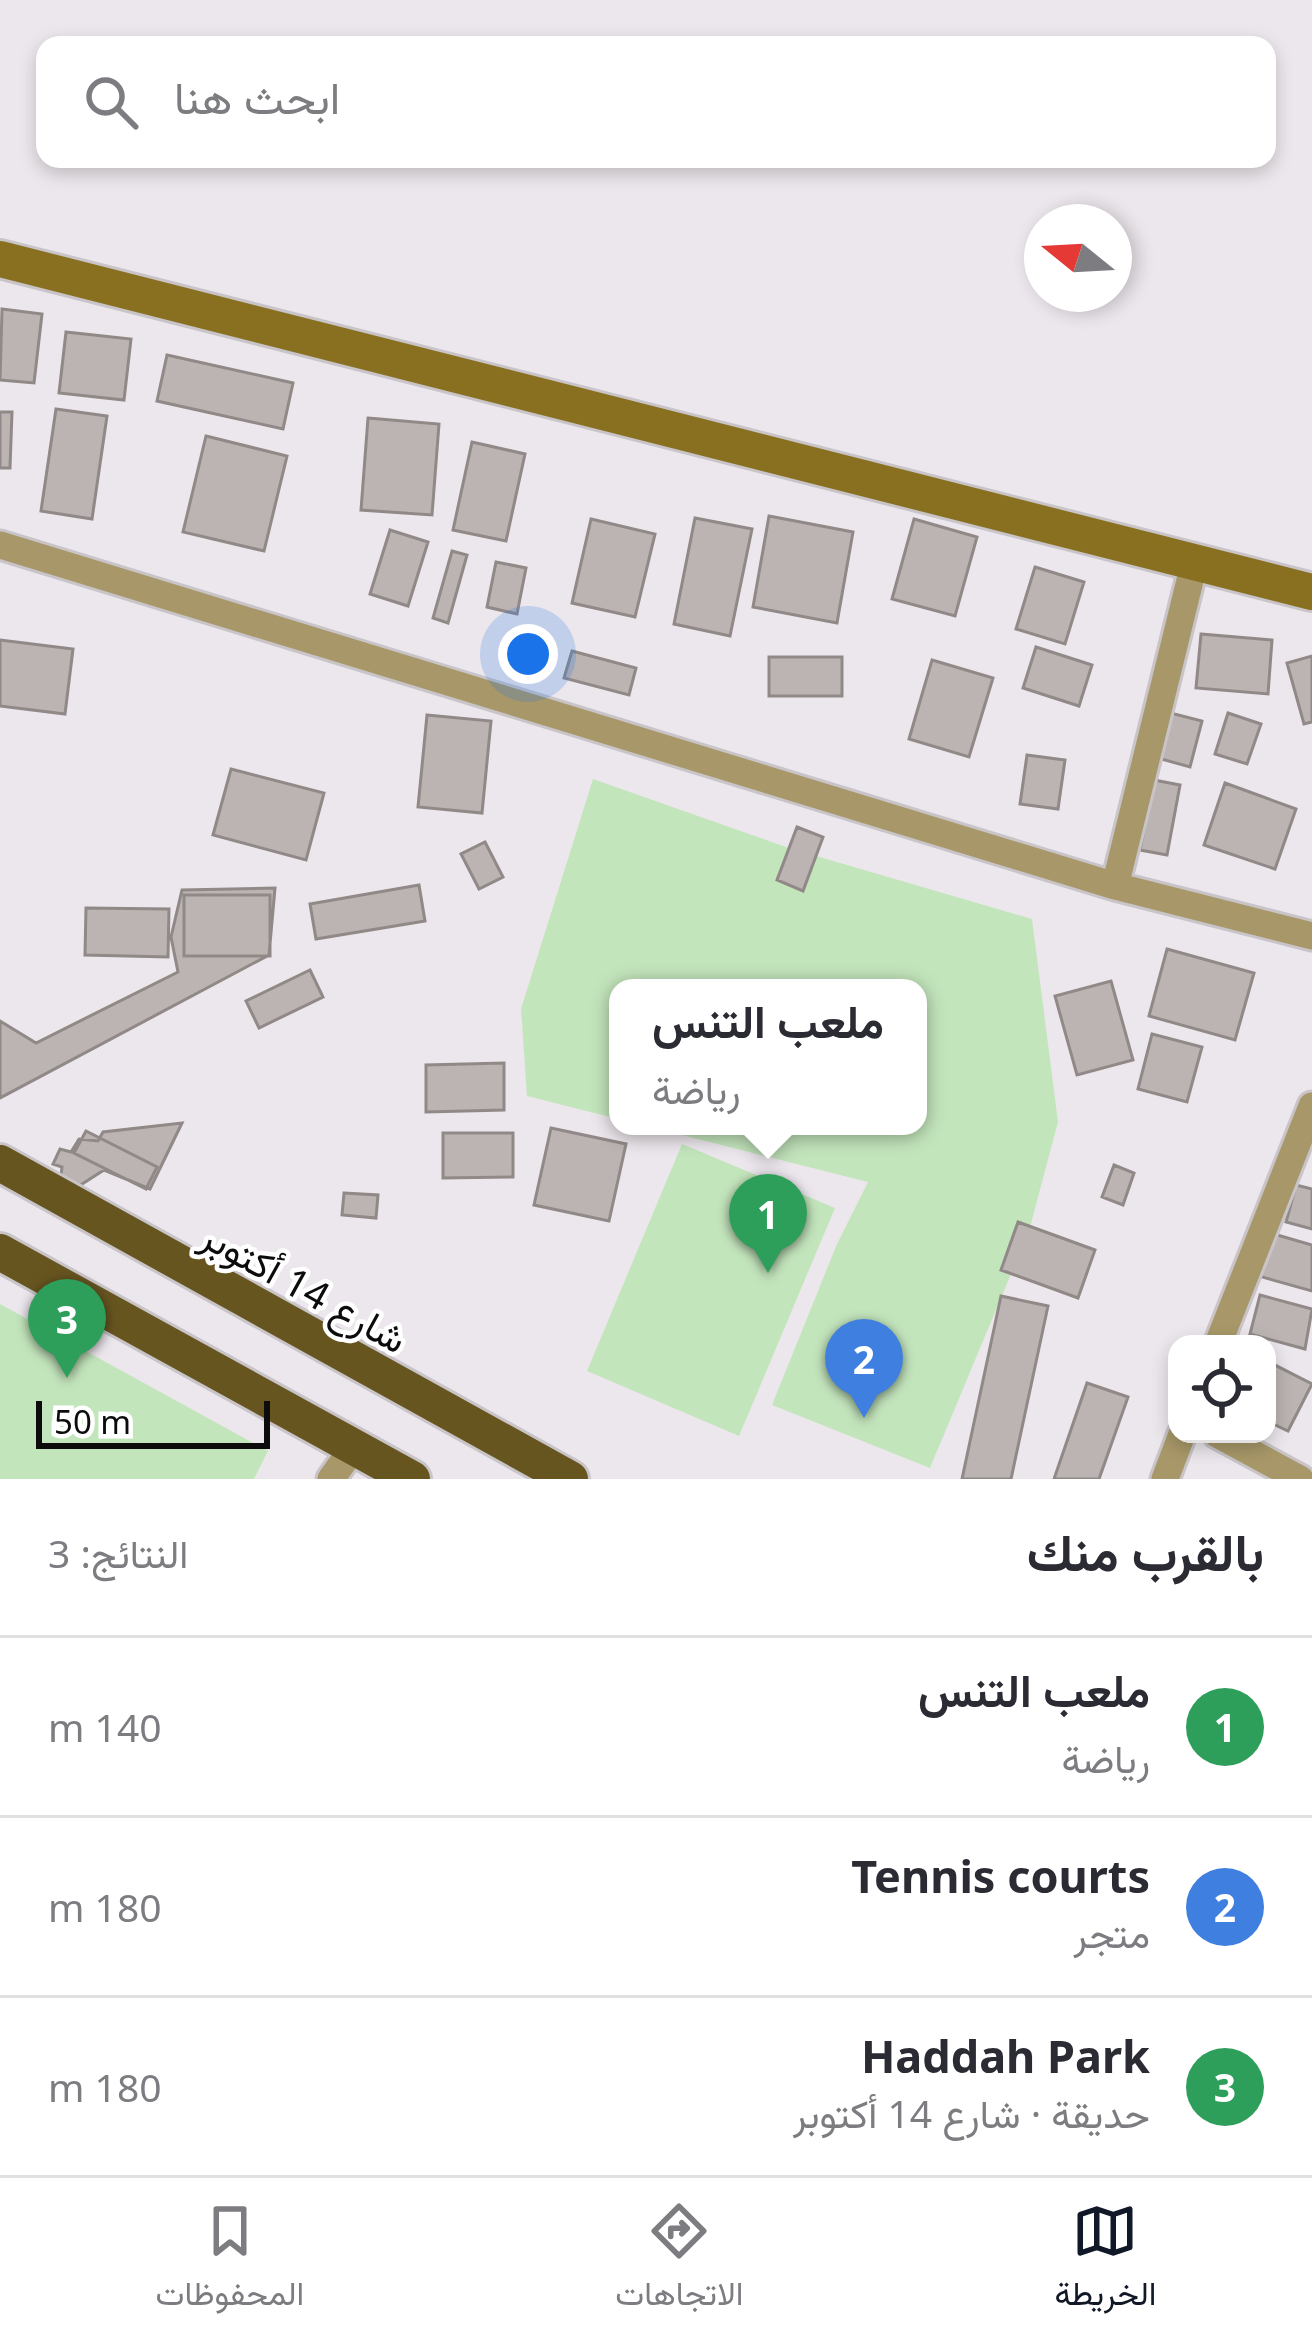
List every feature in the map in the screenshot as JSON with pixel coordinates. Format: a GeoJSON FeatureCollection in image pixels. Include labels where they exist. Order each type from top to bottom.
{"type":"FeatureCollection","features":[{"type":"Feature","properties":{"kind":"main road","name":"شارع 14 أكتوبر"},"geometry":{"type":"LineString","coordinates":[[0,1163],[570,1479]]}},
{"type":"Feature","properties":{"kind":"main road"},"geometry":{"type":"LineString","coordinates":[[0,1252],[412,1479]]}},
{"type":"Feature","properties":{"kind":"street"},"geometry":{"type":"LineString","coordinates":[[0,259],[1312,592]]}},
{"type":"Feature","properties":{"kind":"street"},"geometry":{"type":"LineString","coordinates":[[0,545],[1115,886],[1312,936]]}},
{"type":"Feature","properties":{"kind":"street"},"geometry":{"type":"LineString","coordinates":[[1115,886],[1194,563]]}},
{"type":"Feature","properties":{"kind":"street"},"geometry":{"type":"LineString","coordinates":[[1222,1335],[1312,1106]]}},
{"type":"Feature","properties":{"kind":"street"},"geometry":{"type":"LineString","coordinates":[[1165,1479],[1179,1443]]}},
{"type":"Feature","properties":{"kind":"street"},"geometry":{"type":"LineString","coordinates":[[1234,1443],[1300,1479]]}},
{"type":"Feature","properties":{"kind":"street"},"geometry":{"type":"LineString","coordinates":[[331,1479],[354,1448]]}},
{"type":"Feature","properties":{"kind":"green space"},"geometry":{"type":"Polygon","coordinates":[[[593,779],[789,848],[1032,919],[1058,1122],[1029,1231],[930,1468],[772,1405],[837,1244],[868,1182],[682,1135],[927,1135],[927,979],[609,979],[609,1117],[527,1096],[521,1009],[593,779]]]}},
{"type":"Feature","properties":{"kind":"green space"},"geometry":{"type":"Polygon","coordinates":[[[682,1144],[835,1208],[739,1436],[587,1371],[682,1144]]]}},
{"type":"Feature","properties":{"kind":"green space"},"geometry":{"type":"Polygon","coordinates":[[[0,1304],[268,1451],[254,1479],[0,1479],[0,1304]]]}},
{"type":"Feature","properties":{"kind":"building"},"geometry":{"type":"Polygon","coordinates":[[[2,309],[42,314],[34,383],[0,380],[2,309]]]}},
{"type":"Feature","properties":{"kind":"building"},"geometry":{"type":"Polygon","coordinates":[[[66,332],[131,339],[124,400],[59,393],[66,332]]]}},
{"type":"Feature","properties":{"kind":"building"},"geometry":{"type":"Polygon","coordinates":[[[167,355],[293,383],[283,429],[157,401],[167,355]]]}},
{"type":"Feature","properties":{"kind":"building"},"geometry":{"type":"Polygon","coordinates":[[[56,409],[107,416],[92,519],[41,511],[56,409]]]}},
{"type":"Feature","properties":{"kind":"building"},"geometry":{"type":"Polygon","coordinates":[[[0,412],[12,412],[10,468],[0,468],[0,412]]]}},
{"type":"Feature","properties":{"kind":"building"},"geometry":{"type":"Polygon","coordinates":[[[368,418],[439,424],[432,515],[361,510],[368,418]]]}},
{"type":"Feature","properties":{"kind":"building"},"geometry":{"type":"Polygon","coordinates":[[[206,436],[287,456],[264,551],[183,532],[206,436]]]}},
{"type":"Feature","properties":{"kind":"building"},"geometry":{"type":"Polygon","coordinates":[[[472,442],[525,454],[506,541],[453,530],[472,442]]]}},
{"type":"Feature","properties":{"kind":"building"},"geometry":{"type":"Polygon","coordinates":[[[769,516],[853,532],[837,623],[753,607],[769,516]]]}},
{"type":"Feature","properties":{"kind":"building"},"geometry":{"type":"Polygon","coordinates":[[[695,518],[752,529],[730,636],[674,624],[695,518]]]}},
{"type":"Feature","properties":{"kind":"building"},"geometry":{"type":"Polygon","coordinates":[[[591,519],[655,534],[635,617],[572,603],[591,519]]]}},
{"type":"Feature","properties":{"kind":"building"},"geometry":{"type":"Polygon","coordinates":[[[914,519],[977,537],[955,616],[892,599],[914,519]]]}},
{"type":"Feature","properties":{"kind":"building"},"geometry":{"type":"Polygon","coordinates":[[[390,530],[428,542],[408,606],[370,594],[390,530]]]}},
{"type":"Feature","properties":{"kind":"building"},"geometry":{"type":"Polygon","coordinates":[[[452,551],[467,555],[448,623],[433,618],[452,551]]]}},
{"type":"Feature","properties":{"kind":"building"},"geometry":{"type":"Polygon","coordinates":[[[496,562],[526,568],[517,614],[487,607],[496,562]]]}},
{"type":"Feature","properties":{"kind":"building"},"geometry":{"type":"Polygon","coordinates":[[[1035,567],[1084,582],[1065,644],[1016,629],[1035,567]]]}},
{"type":"Feature","properties":{"kind":"building"},"geometry":{"type":"Polygon","coordinates":[[[1201,634],[1272,640],[1268,694],[1196,688],[1201,634]]]}},
{"type":"Feature","properties":{"kind":"building"},"geometry":{"type":"Polygon","coordinates":[[[0,640],[73,649],[65,714],[0,706],[0,640]]]}},
{"type":"Feature","properties":{"kind":"building"},"geometry":{"type":"Polygon","coordinates":[[[1036,647],[1092,665],[1079,706],[1023,688],[1036,647]]]}},
{"type":"Feature","properties":{"kind":"building"},"geometry":{"type":"Polygon","coordinates":[[[572,651],[636,668],[629,695],[564,678],[572,651]]]}},
{"type":"Feature","properties":{"kind":"building"},"geometry":{"type":"Polygon","coordinates":[[[1312,656],[1312,722],[1304,724],[1287,663],[1312,656]]]}},
{"type":"Feature","properties":{"kind":"building"},"geometry":{"type":"Polygon","coordinates":[[[769,657],[842,657],[842,696],[769,696],[769,657]]]}},
{"type":"Feature","properties":{"kind":"building"},"geometry":{"type":"Polygon","coordinates":[[[932,660],[993,678],[969,757],[909,739],[932,660]]]}},
{"type":"Feature","properties":{"kind":"building"},"geometry":{"type":"Polygon","coordinates":[[[1159,710],[1202,721],[1190,767],[1147,755],[1159,710]]]}},
{"type":"Feature","properties":{"kind":"building"},"geometry":{"type":"Polygon","coordinates":[[[1228,713],[1261,724],[1247,764],[1215,754],[1228,713]]]}},
{"type":"Feature","properties":{"kind":"building"},"geometry":{"type":"Polygon","coordinates":[[[427,715],[491,721],[482,813],[418,807],[427,715]]]}},
{"type":"Feature","properties":{"kind":"building"},"geometry":{"type":"Polygon","coordinates":[[[1027,755],[1065,760],[1058,809],[1020,804],[1027,755]]]}},
{"type":"Feature","properties":{"kind":"building"},"geometry":{"type":"Polygon","coordinates":[[[231,769],[324,793],[306,860],[213,835],[231,769]]]}},
{"type":"Feature","properties":{"kind":"building"},"geometry":{"type":"Polygon","coordinates":[[[1154,780],[1180,785],[1167,855],[1140,850],[1154,780]]]}},
{"type":"Feature","properties":{"kind":"building"},"geometry":{"type":"Polygon","coordinates":[[[1225,783],[1296,809],[1275,869],[1204,845],[1225,783]]]}},
{"type":"Feature","properties":{"kind":"building"},"geometry":{"type":"Polygon","coordinates":[[[797,827],[823,837],[803,891],[777,880],[797,827]]]}},
{"type":"Feature","properties":{"kind":"building"},"geometry":{"type":"Polygon","coordinates":[[[485,842],[503,877],[479,889],[461,854],[485,842]]]}},
{"type":"Feature","properties":{"kind":"building"},"geometry":{"type":"Polygon","coordinates":[[[419,885],[425,921],[316,939],[310,904],[419,885]]]}},
{"type":"Feature","properties":{"kind":"building"},"geometry":{"type":"Polygon","coordinates":[[[275,888],[269,955],[0,1098],[0,1021],[36,1043],[178,972],[171,937],[182,890],[275,888]]]}},
{"type":"Feature","properties":{"kind":"building"},"geometry":{"type":"Polygon","coordinates":[[[184,895],[270,895],[270,956],[184,956],[184,895]]]}},
{"type":"Feature","properties":{"kind":"building"},"geometry":{"type":"Polygon","coordinates":[[[86,908],[169,909],[168,957],[85,955],[86,908]]]}},
{"type":"Feature","properties":{"kind":"building"},"geometry":{"type":"Polygon","coordinates":[[[1167,949],[1254,973],[1235,1040],[1149,1016],[1167,949]]]}},
{"type":"Feature","properties":{"kind":"building"},"geometry":{"type":"Polygon","coordinates":[[[310,970],[323,997],[259,1028],[246,1001],[310,970]]]}},
{"type":"Feature","properties":{"kind":"building"},"geometry":{"type":"Polygon","coordinates":[[[1111,981],[1133,1060],[1077,1075],[1055,996],[1111,981]]]}},
{"type":"Feature","properties":{"kind":"building"},"geometry":{"type":"Polygon","coordinates":[[[1152,1034],[1202,1047],[1187,1102],[1138,1089],[1152,1034]]]}},
{"type":"Feature","properties":{"kind":"building"},"geometry":{"type":"Polygon","coordinates":[[[504,1063],[504,1110],[426,1112],[426,1065],[504,1063]]]}},
{"type":"Feature","properties":{"kind":"building"},"geometry":{"type":"Polygon","coordinates":[[[182,1123],[150,1189],[104,1170],[68,1193],[60,1184],[62,1167],[53,1164],[60,1149],[71,1152],[79,1139],[98,1141],[103,1132],[182,1123]]]}},
{"type":"Feature","properties":{"kind":"building"},"geometry":{"type":"Polygon","coordinates":[[[551,1128],[626,1144],[609,1221],[534,1205],[551,1128]]]}},
{"type":"Feature","properties":{"kind":"building"},"geometry":{"type":"Polygon","coordinates":[[[86,1131],[157,1167],[146,1189],[74,1153],[86,1131]]]}},
{"type":"Feature","properties":{"kind":"building"},"geometry":{"type":"Polygon","coordinates":[[[443,1133],[513,1133],[513,1177],[443,1178],[443,1133]]]}},
{"type":"Feature","properties":{"kind":"building"},"geometry":{"type":"Polygon","coordinates":[[[1114,1165],[1134,1173],[1123,1205],[1102,1197],[1114,1165]]]}},
{"type":"Feature","properties":{"kind":"building"},"geometry":{"type":"Polygon","coordinates":[[[1296,1185],[1312,1189],[1312,1229],[1286,1222],[1296,1185]]]}},
{"type":"Feature","properties":{"kind":"building"},"geometry":{"type":"Polygon","coordinates":[[[344,1193],[378,1195],[376,1218],[342,1215],[344,1193]]]}},
{"type":"Feature","properties":{"kind":"building"},"geometry":{"type":"Polygon","coordinates":[[[1018,1222],[1095,1250],[1078,1298],[1001,1270],[1018,1222]]]}},
{"type":"Feature","properties":{"kind":"building"},"geometry":{"type":"Polygon","coordinates":[[[1260,1230],[1312,1245],[1312,1291],[1248,1273],[1260,1230]]]}},
{"type":"Feature","properties":{"kind":"building"},"geometry":{"type":"Polygon","coordinates":[[[1260,1295],[1312,1309],[1305,1349],[1276,1341],[1276,1335],[1250,1334],[1260,1295]]]}},
{"type":"Feature","properties":{"kind":"building"},"geometry":{"type":"Polygon","coordinates":[[[1001,1296],[1048,1306],[1011,1479],[962,1479],[1001,1296]]]}},
{"type":"Feature","properties":{"kind":"building"},"geometry":{"type":"Polygon","coordinates":[[[1276,1366],[1312,1384],[1288,1431],[1276,1425],[1276,1366]]]}},
{"type":"Feature","properties":{"kind":"building"},"geometry":{"type":"Polygon","coordinates":[[[1087,1383],[1128,1397],[1099,1479],[1054,1479],[1087,1383]]]}},
{"type":"Feature","properties":{"kind":"place","name":"ملعب التنس"},"geometry":{"type":"Point","coordinates":[768,1273]}},
{"type":"Feature","properties":{"kind":"place","name":"Haddah Park"},"geometry":{"type":"Point","coordinates":[67,1378]}},
{"type":"Feature","properties":{"kind":"place","name":"Tennis courts"},"geometry":{"type":"Point","coordinates":[864,1418]}}]}
